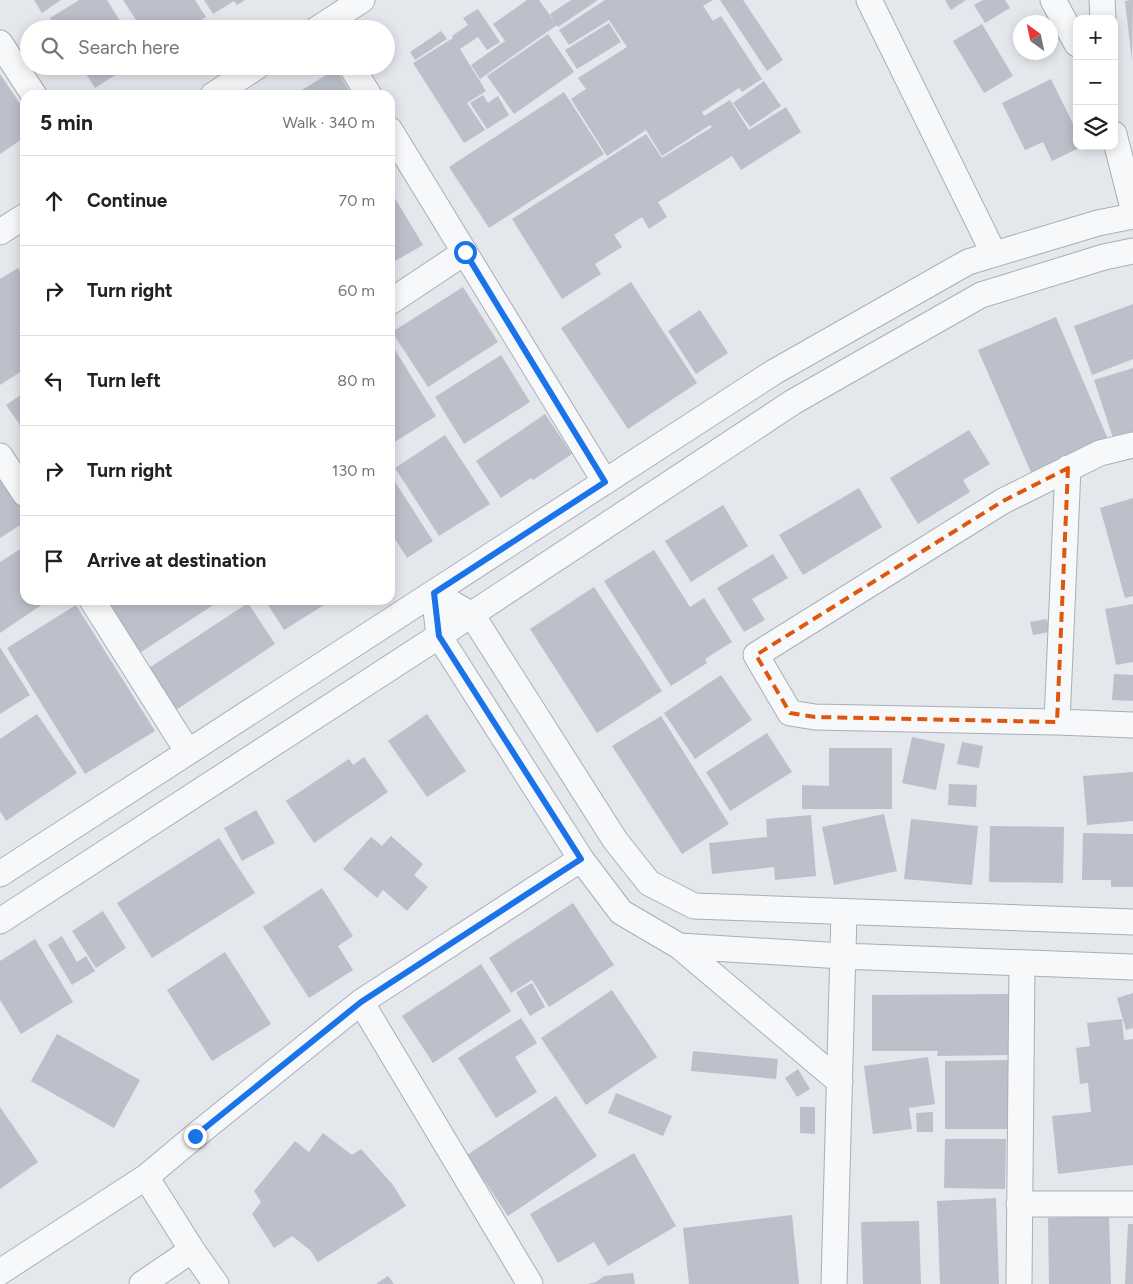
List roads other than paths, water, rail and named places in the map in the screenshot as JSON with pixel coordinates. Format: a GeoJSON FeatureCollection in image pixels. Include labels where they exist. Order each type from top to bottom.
{"type":"FeatureCollection","features":[{"type":"Feature","properties":{"kind":"street"},"geometry":{"type":"LineString","coordinates":[[333,20],[362,0]]}},
{"type":"Feature","properties":{"kind":"street"},"geometry":{"type":"LineString","coordinates":[[869,0],[994,254]]}},
{"type":"Feature","properties":{"kind":"street"},"geometry":{"type":"LineString","coordinates":[[1053,0],[1073,37]]}},
{"type":"Feature","properties":{"kind":"street"},"geometry":{"type":"LineString","coordinates":[[1102,0],[1103,15]]}},
{"type":"Feature","properties":{"kind":"street"},"geometry":{"type":"LineString","coordinates":[[0,43],[20,74]]}},
{"type":"Feature","properties":{"kind":"street"},"geometry":{"type":"LineString","coordinates":[[21,75],[31,90]]}},
{"type":"Feature","properties":{"kind":"street"},"geometry":{"type":"LineString","coordinates":[[221,90],[244,75]]}},
{"type":"Feature","properties":{"kind":"street"},"geometry":{"type":"LineString","coordinates":[[357,75],[366,90]]}},
{"type":"Feature","properties":{"kind":"street"},"geometry":{"type":"LineString","coordinates":[[395,138],[605,482]]}},
{"type":"Feature","properties":{"kind":"street"},"geometry":{"type":"LineString","coordinates":[[1118,150],[1133,208]]}},
{"type":"Feature","properties":{"kind":"street"},"geometry":{"type":"LineString","coordinates":[[0,874],[774,372],[968,262],[1098,223],[1133,216]]}},
{"type":"Feature","properties":{"kind":"street"},"geometry":{"type":"LineString","coordinates":[[0,232],[20,219]]}},
{"type":"Feature","properties":{"kind":"street"},"geometry":{"type":"LineString","coordinates":[[0,922],[472,615],[794,402],[981,295],[1104,257],[1133,251]]}},
{"type":"Feature","properties":{"kind":"street"},"geometry":{"type":"LineString","coordinates":[[395,299],[465,252]]}},
{"type":"Feature","properties":{"kind":"street"},"geometry":{"type":"LineString","coordinates":[[1133,445],[1100,452],[1003,501],[756,655],[790,713],[815,717],[1133,725]]}},
{"type":"Feature","properties":{"kind":"street"},"geometry":{"type":"LineString","coordinates":[[0,456],[20,486]]}},
{"type":"Feature","properties":{"kind":"street"},"geometry":{"type":"LineString","coordinates":[[1057,722],[1068,468]]}},
{"type":"Feature","properties":{"kind":"street"},"geometry":{"type":"LineString","coordinates":[[434,593],[472,615],[615,840],[649,883],[694,906],[1133,922]]}},
{"type":"Feature","properties":{"kind":"street"},"geometry":{"type":"LineString","coordinates":[[434,593],[439,636],[581,859],[621,912],[679,946],[840,1082]]}},
{"type":"Feature","properties":{"kind":"street"},"geometry":{"type":"LineString","coordinates":[[95,605],[188,752]]}},
{"type":"Feature","properties":{"kind":"street"},"geometry":{"type":"LineString","coordinates":[[0,1272],[146,1177],[361,1002],[581,859]]}},
{"type":"Feature","properties":{"kind":"street"},"geometry":{"type":"LineString","coordinates":[[834,1284],[844,912]]}},
{"type":"Feature","properties":{"kind":"street"},"geometry":{"type":"LineString","coordinates":[[679,946],[842,956],[1133,967]]}},
{"type":"Feature","properties":{"kind":"street"},"geometry":{"type":"LineString","coordinates":[[1019,1284],[1018,1204],[1022,963]]}},
{"type":"Feature","properties":{"kind":"street"},"geometry":{"type":"LineString","coordinates":[[361,1002],[530,1284]]}},
{"type":"Feature","properties":{"kind":"street"},"geometry":{"type":"LineString","coordinates":[[146,1177],[216,1284]]}},
{"type":"Feature","properties":{"kind":"street"},"geometry":{"type":"LineString","coordinates":[[1018,1204],[1133,1204]]}},
{"type":"Feature","properties":{"kind":"street"},"geometry":{"type":"LineString","coordinates":[[142,1284],[192,1250]]}}]}
